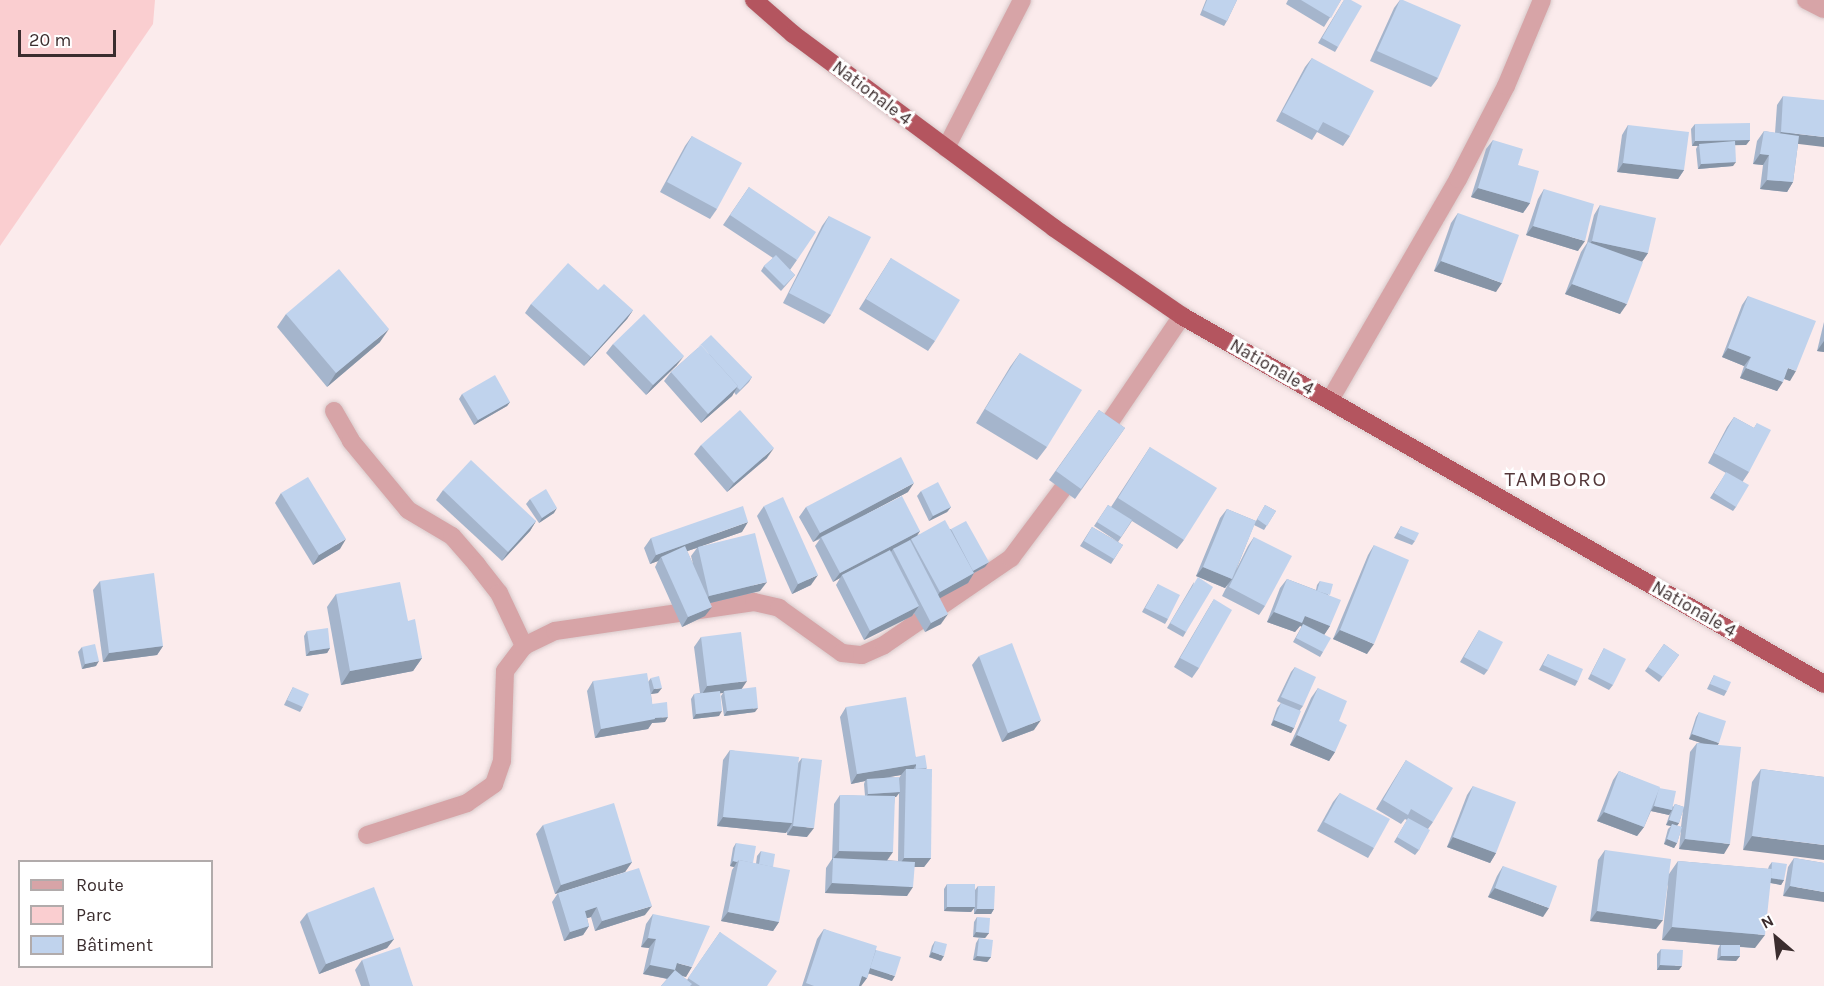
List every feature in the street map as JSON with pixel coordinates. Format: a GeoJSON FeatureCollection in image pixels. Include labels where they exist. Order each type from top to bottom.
{"type":"FeatureCollection","features":[{"type":"Feature","properties":{"kind":"highway","name":"Nationale 4"},"geometry":{"type":"LineString","coordinates":[[754,0],[946,148],[1182,316],[1824,684]]}},
{"type":"Feature","properties":{"kind":"street"},"geometry":{"type":"LineString","coordinates":[[946,148],[1022,0]]}},
{"type":"Feature","properties":{"kind":"street"},"geometry":{"type":"LineString","coordinates":[[1330,400],[1458,179],[1506,86],[1542,0]]}},
{"type":"Feature","properties":{"kind":"street"},"geometry":{"type":"LineString","coordinates":[[1806,0],[1824,9]]}},
{"type":"Feature","properties":{"kind":"street"},"geometry":{"type":"LineString","coordinates":[[367,835],[467,803],[494,784],[502,761],[505,672],[524,646],[555,631],[754,603],[779,608],[842,653],[862,655],[884,645],[1011,558],[1088,454],[1182,316]]}},
{"type":"Feature","properties":{"kind":"street"},"geometry":{"type":"LineString","coordinates":[[334,411],[351,441],[408,510],[452,536],[477,565],[499,593],[524,646]]}},
{"type":"Feature","properties":{"kind":"green space"},"geometry":{"type":"Polygon","coordinates":[[[0,0],[155,0],[153,24],[0,246],[0,0]]]}},
{"type":"Feature","properties":{"kind":"building"},"geometry":{"type":"Polygon","coordinates":[[[1207,0],[1237,0],[1227,21],[1203,10],[1207,0]]]}},
{"type":"Feature","properties":{"kind":"building"},"geometry":{"type":"Polygon","coordinates":[[[1301,0],[1341,0],[1331,18],[1301,0]]]}},
{"type":"Feature","properties":{"kind":"building"},"geometry":{"type":"Polygon","coordinates":[[[1344,0],[1351,0],[1362,6],[1338,47],[1322,38],[1344,0]]]}},
{"type":"Feature","properties":{"kind":"building"},"geometry":{"type":"Polygon","coordinates":[[[1400,0],[1461,25],[1438,78],[1377,51],[1400,0]]]}},
{"type":"Feature","properties":{"kind":"building"},"geometry":{"type":"Polygon","coordinates":[[[1312,58],[1374,91],[1350,136],[1323,122],[1318,131],[1282,112],[1312,58]]]}},
{"type":"Feature","properties":{"kind":"building"},"geometry":{"type":"Polygon","coordinates":[[[1783,96],[1824,100],[1824,137],[1781,132],[1783,96]]]}},
{"type":"Feature","properties":{"kind":"building"},"geometry":{"type":"Polygon","coordinates":[[[1750,123],[1750,140],[1695,141],[1695,124],[1750,123]]]}},
{"type":"Feature","properties":{"kind":"building"},"geometry":{"type":"Polygon","coordinates":[[[1628,125],[1689,132],[1684,170],[1623,163],[1628,125]]]}},
{"type":"Feature","properties":{"kind":"building"},"geometry":{"type":"Polygon","coordinates":[[[1764,131],[1799,136],[1793,182],[1767,180],[1769,155],[1760,154],[1764,131]]]}},
{"type":"Feature","properties":{"kind":"building"},"geometry":{"type":"Polygon","coordinates":[[[692,136],[742,163],[717,209],[667,182],[692,136]]]}},
{"type":"Feature","properties":{"kind":"building"},"geometry":{"type":"Polygon","coordinates":[[[1493,140],[1523,149],[1518,165],[1539,171],[1530,203],[1478,188],[1493,140]]]}},
{"type":"Feature","properties":{"kind":"building"},"geometry":{"type":"Polygon","coordinates":[[[1735,141],[1736,162],[1701,164],[1699,144],[1735,141]]]}},
{"type":"Feature","properties":{"kind":"building"},"geometry":{"type":"Polygon","coordinates":[[[749,187],[816,232],[797,260],[730,215],[749,187]]]}},
{"type":"Feature","properties":{"kind":"building"},"geometry":{"type":"Polygon","coordinates":[[[1544,189],[1594,204],[1585,241],[1533,226],[1544,189]]]}},
{"type":"Feature","properties":{"kind":"building"},"geometry":{"type":"Polygon","coordinates":[[[1600,205],[1656,218],[1648,253],[1592,241],[1600,205]]]}},
{"type":"Feature","properties":{"kind":"building"},"geometry":{"type":"Polygon","coordinates":[[[1458,213],[1519,235],[1502,283],[1441,261],[1458,213]]]}},
{"type":"Feature","properties":{"kind":"building"},"geometry":{"type":"Polygon","coordinates":[[[829,216],[871,237],[831,315],[789,293],[829,216]]]}},
{"type":"Feature","properties":{"kind":"building"},"geometry":{"type":"Polygon","coordinates":[[[1588,242],[1643,262],[1627,304],[1572,284],[1588,242]]]}},
{"type":"Feature","properties":{"kind":"building"},"geometry":{"type":"Polygon","coordinates":[[[776,255],[795,275],[784,286],[764,266],[776,255]]]}},
{"type":"Feature","properties":{"kind":"building"},"geometry":{"type":"Polygon","coordinates":[[[891,258],[960,300],[935,341],[866,299],[891,258]]]}},
{"type":"Feature","properties":{"kind":"building"},"geometry":{"type":"Polygon","coordinates":[[[568,263],[598,290],[604,284],[633,310],[591,357],[531,304],[568,263]]]}},
{"type":"Feature","properties":{"kind":"building"},"geometry":{"type":"Polygon","coordinates":[[[339,269],[389,329],[336,373],[286,314],[339,269]]]}},
{"type":"Feature","properties":{"kind":"building"},"geometry":{"type":"Polygon","coordinates":[[[1748,296],[1816,321],[1796,371],[1788,368],[1783,382],[1746,368],[1751,357],[1728,348],[1748,296]]]}},
{"type":"Feature","properties":{"kind":"building"},"geometry":{"type":"Polygon","coordinates":[[[644,314],[684,356],[653,385],[613,344],[644,314]]]}},
{"type":"Feature","properties":{"kind":"building"},"geometry":{"type":"Polygon","coordinates":[[[711,335],[752,377],[740,390],[701,345],[698,347],[711,335]]]}},
{"type":"Feature","properties":{"kind":"building"},"geometry":{"type":"Polygon","coordinates":[[[701,345],[738,386],[708,414],[671,372],[701,345]]]}},
{"type":"Feature","properties":{"kind":"building"},"geometry":{"type":"Polygon","coordinates":[[[1020,353],[1082,390],[1047,447],[985,409],[1020,353]]]}},
{"type":"Feature","properties":{"kind":"building"},"geometry":{"type":"Polygon","coordinates":[[[495,375],[510,402],[478,420],[462,394],[495,375]]]}},
{"type":"Feature","properties":{"kind":"building"},"geometry":{"type":"Polygon","coordinates":[[[740,410],[774,448],[734,483],[701,445],[740,410]]]}},
{"type":"Feature","properties":{"kind":"building"},"geometry":{"type":"Polygon","coordinates":[[[1099,410],[1125,428],[1081,489],[1056,471],[1099,410]]]}},
{"type":"Feature","properties":{"kind":"building"},"geometry":{"type":"Polygon","coordinates":[[[1734,417],[1754,428],[1757,423],[1771,430],[1749,472],[1714,453],[1734,417]]]}},
{"type":"Feature","properties":{"kind":"building"},"geometry":{"type":"Polygon","coordinates":[[[1150,447],[1217,488],[1184,540],[1118,498],[1150,447]]]}},
{"type":"Feature","properties":{"kind":"building"},"geometry":{"type":"Polygon","coordinates":[[[901,457],[914,483],[820,533],[806,507],[901,457]]]}},
{"type":"Feature","properties":{"kind":"building"},"geometry":{"type":"Polygon","coordinates":[[[471,460],[536,521],[508,552],[443,490],[471,460]]]}},
{"type":"Feature","properties":{"kind":"building"},"geometry":{"type":"Polygon","coordinates":[[[1726,472],[1749,485],[1736,507],[1714,493],[1726,472]]]}},
{"type":"Feature","properties":{"kind":"building"},"geometry":{"type":"Polygon","coordinates":[[[308,477],[346,539],[319,555],[281,493],[308,477]]]}},
{"type":"Feature","properties":{"kind":"building"},"geometry":{"type":"Polygon","coordinates":[[[938,482],[951,507],[933,516],[921,491],[938,482]]]}},
{"type":"Feature","properties":{"kind":"building"},"geometry":{"type":"Polygon","coordinates":[[[546,489],[557,508],[542,518],[530,499],[546,489]]]}},
{"type":"Feature","properties":{"kind":"building"},"geometry":{"type":"Polygon","coordinates":[[[902,496],[920,531],[840,573],[821,537],[902,496]]]}},
{"type":"Feature","properties":{"kind":"building"},"geometry":{"type":"Polygon","coordinates":[[[783,497],[818,575],[798,584],[764,506],[783,497]]]}},
{"type":"Feature","properties":{"kind":"building"},"geometry":{"type":"Polygon","coordinates":[[[1108,505],[1132,520],[1121,537],[1097,522],[1108,505]]]}},
{"type":"Feature","properties":{"kind":"building"},"geometry":{"type":"Polygon","coordinates":[[[1265,505],[1276,511],[1267,526],[1257,519],[1265,505]]]}},
{"type":"Feature","properties":{"kind":"building"},"geometry":{"type":"Polygon","coordinates":[[[743,506],[748,522],[656,555],[651,538],[743,506]]]}},
{"type":"Feature","properties":{"kind":"building"},"geometry":{"type":"Polygon","coordinates":[[[1227,509],[1256,521],[1232,579],[1203,567],[1227,509]]]}},
{"type":"Feature","properties":{"kind":"building"},"geometry":{"type":"Polygon","coordinates":[[[945,520],[974,573],[940,592],[911,539],[945,520]]]}},
{"type":"Feature","properties":{"kind":"building"},"geometry":{"type":"Polygon","coordinates":[[[966,521],[989,562],[973,571],[951,529],[966,521]]]}},
{"type":"Feature","properties":{"kind":"building"},"geometry":{"type":"Polygon","coordinates":[[[1401,526],[1419,533],[1415,541],[1398,533],[1401,526]]]}},
{"type":"Feature","properties":{"kind":"building"},"geometry":{"type":"Polygon","coordinates":[[[1092,527],[1123,545],[1114,559],[1084,541],[1092,527]]]}},
{"type":"Feature","properties":{"kind":"building"},"geometry":{"type":"Polygon","coordinates":[[[755,533],[767,582],[709,596],[698,547],[755,533]]]}},
{"type":"Feature","properties":{"kind":"building"},"geometry":{"type":"Polygon","coordinates":[[[1254,537],[1292,556],[1265,606],[1229,587],[1254,537]]]}},
{"type":"Feature","properties":{"kind":"building"},"geometry":{"type":"Polygon","coordinates":[[[910,540],[948,614],[931,623],[893,549],[910,540]]]}},
{"type":"Feature","properties":{"kind":"building"},"geometry":{"type":"Polygon","coordinates":[[[1374,545],[1409,560],[1374,644],[1340,630],[1374,545]]]}},
{"type":"Feature","properties":{"kind":"building"},"geometry":{"type":"Polygon","coordinates":[[[685,546],[712,607],[688,617],[661,557],[685,546]]]}},
{"type":"Feature","properties":{"kind":"building"},"geometry":{"type":"Polygon","coordinates":[[[890,550],[919,606],[870,631],[842,575],[890,550]]]}},
{"type":"Feature","properties":{"kind":"building"},"geometry":{"type":"Polygon","coordinates":[[[154,573],[163,646],[109,653],[100,581],[154,573]]]}},
{"type":"Feature","properties":{"kind":"building"},"geometry":{"type":"Polygon","coordinates":[[[1198,577],[1213,587],[1186,632],[1170,623],[1198,577]]]}},
{"type":"Feature","properties":{"kind":"building"},"geometry":{"type":"Polygon","coordinates":[[[1287,579],[1341,600],[1330,626],[1305,616],[1302,623],[1274,612],[1287,579]]]}},
{"type":"Feature","properties":{"kind":"building"},"geometry":{"type":"Polygon","coordinates":[[[1320,581],[1333,584],[1330,595],[1317,591],[1320,581]]]}},
{"type":"Feature","properties":{"kind":"building"},"geometry":{"type":"Polygon","coordinates":[[[400,582],[408,621],[415,619],[422,658],[350,671],[336,594],[400,582]]]}},
{"type":"Feature","properties":{"kind":"building"},"geometry":{"type":"Polygon","coordinates":[[[1158,584],[1180,595],[1168,619],[1145,608],[1158,584]]]}},
{"type":"Feature","properties":{"kind":"building"},"geometry":{"type":"Polygon","coordinates":[[[1214,599],[1232,610],[1199,668],[1180,658],[1214,599]]]}},
{"type":"Feature","properties":{"kind":"building"},"geometry":{"type":"Polygon","coordinates":[[[1303,624],[1331,638],[1323,652],[1296,638],[1303,624]]]}},
{"type":"Feature","properties":{"kind":"building"},"geometry":{"type":"Polygon","coordinates":[[[328,628],[330,648],[310,651],[307,631],[328,628]]]}},
{"type":"Feature","properties":{"kind":"building"},"geometry":{"type":"Polygon","coordinates":[[[1479,630],[1503,642],[1488,670],[1464,657],[1479,630]]]}},
{"type":"Feature","properties":{"kind":"building"},"geometry":{"type":"Polygon","coordinates":[[[741,632],[747,681],[707,686],[701,637],[741,632]]]}},
{"type":"Feature","properties":{"kind":"building"},"geometry":{"type":"Polygon","coordinates":[[[1012,643],[1041,720],[1008,733],[979,656],[1012,643]]]}},
{"type":"Feature","properties":{"kind":"building"},"geometry":{"type":"Polygon","coordinates":[[[95,644],[99,661],[85,664],[82,647],[95,644]]]}},
{"type":"Feature","properties":{"kind":"building"},"geometry":{"type":"Polygon","coordinates":[[[1664,644],[1679,655],[1663,677],[1648,667],[1664,644]]]}},
{"type":"Feature","properties":{"kind":"building"},"geometry":{"type":"Polygon","coordinates":[[[1604,648],[1626,659],[1613,685],[1591,674],[1604,648]]]}},
{"type":"Feature","properties":{"kind":"building"},"geometry":{"type":"Polygon","coordinates":[[[1548,654],[1583,669],[1578,681],[1543,665],[1548,654]]]}},
{"type":"Feature","properties":{"kind":"building"},"geometry":{"type":"Polygon","coordinates":[[[1295,667],[1316,677],[1303,706],[1281,697],[1295,667]]]}},
{"type":"Feature","properties":{"kind":"building"},"geometry":{"type":"Polygon","coordinates":[[[647,673],[655,719],[601,729],[593,681],[647,673]]]}},
{"type":"Feature","properties":{"kind":"building"},"geometry":{"type":"Polygon","coordinates":[[[1714,675],[1731,682],[1727,691],[1710,684],[1714,675]]]}},
{"type":"Feature","properties":{"kind":"building"},"geometry":{"type":"Polygon","coordinates":[[[659,676],[662,688],[654,689],[651,678],[659,676]]]}},
{"type":"Feature","properties":{"kind":"building"},"geometry":{"type":"Polygon","coordinates":[[[293,687],[309,694],[303,707],[287,700],[293,687]]]}},
{"type":"Feature","properties":{"kind":"building"},"geometry":{"type":"Polygon","coordinates":[[[756,687],[758,708],[727,711],[724,691],[756,687]]]}},
{"type":"Feature","properties":{"kind":"building"},"geometry":{"type":"Polygon","coordinates":[[[1318,688],[1347,701],[1339,721],[1347,725],[1335,752],[1297,735],[1318,688]]]}},
{"type":"Feature","properties":{"kind":"building"},"geometry":{"type":"Polygon","coordinates":[[[720,691],[722,711],[696,714],[694,694],[720,691]]]}},
{"type":"Feature","properties":{"kind":"building"},"geometry":{"type":"Polygon","coordinates":[[[906,697],[917,764],[857,774],[846,707],[906,697]]]}},
{"type":"Feature","properties":{"kind":"building"},"geometry":{"type":"Polygon","coordinates":[[[667,702],[668,717],[654,718],[652,704],[667,702]]]}},
{"type":"Feature","properties":{"kind":"building"},"geometry":{"type":"Polygon","coordinates":[[[1281,703],[1301,711],[1294,728],[1274,720],[1281,703]]]}},
{"type":"Feature","properties":{"kind":"building"},"geometry":{"type":"Polygon","coordinates":[[[1699,712],[1726,721],[1719,743],[1692,734],[1699,712]]]}},
{"type":"Feature","properties":{"kind":"building"},"geometry":{"type":"Polygon","coordinates":[[[1697,743],[1741,747],[1730,844],[1685,839],[1697,743]]]}},
{"type":"Feature","properties":{"kind":"building"},"geometry":{"type":"Polygon","coordinates":[[[730,750],[799,757],[792,823],[723,817],[730,750]]]}},
{"type":"Feature","properties":{"kind":"building"},"geometry":{"type":"Polygon","coordinates":[[[925,755],[927,768],[916,769],[916,757],[925,755]]]}},
{"type":"Feature","properties":{"kind":"building"},"geometry":{"type":"Polygon","coordinates":[[[802,758],[822,760],[814,828],[793,826],[802,758]]]}},
{"type":"Feature","properties":{"kind":"building"},"geometry":{"type":"Polygon","coordinates":[[[1406,760],[1453,788],[1433,822],[1411,809],[1408,815],[1383,800],[1406,760]]]}},
{"type":"Feature","properties":{"kind":"building"},"geometry":{"type":"Polygon","coordinates":[[[906,769],[932,769],[931,858],[904,858],[906,769]]]}},
{"type":"Feature","properties":{"kind":"building"},"geometry":{"type":"Polygon","coordinates":[[[1761,769],[1824,777],[1824,845],[1752,836],[1761,769]]]}},
{"type":"Feature","properties":{"kind":"building"},"geometry":{"type":"Polygon","coordinates":[[[1619,771],[1660,787],[1644,827],[1604,812],[1619,771]]]}},
{"type":"Feature","properties":{"kind":"building"},"geometry":{"type":"Polygon","coordinates":[[[899,777],[900,792],[868,794],[867,779],[899,777]]]}},
{"type":"Feature","properties":{"kind":"building"},"geometry":{"type":"Polygon","coordinates":[[[1473,786],[1516,802],[1496,853],[1453,837],[1473,786]]]}},
{"type":"Feature","properties":{"kind":"building"},"geometry":{"type":"Polygon","coordinates":[[[1659,788],[1676,791],[1672,810],[1654,806],[1659,788]]]}},
{"type":"Feature","properties":{"kind":"building"},"geometry":{"type":"Polygon","coordinates":[[[1340,793],[1390,819],[1374,848],[1324,822],[1340,793]]]}},
{"type":"Feature","properties":{"kind":"building"},"geometry":{"type":"Polygon","coordinates":[[[840,795],[895,796],[893,852],[839,851],[840,795]]]}},
{"type":"Feature","properties":{"kind":"building"},"geometry":{"type":"Polygon","coordinates":[[[614,803],[632,862],[561,885],[543,825],[614,803]]]}},
{"type":"Feature","properties":{"kind":"building"},"geometry":{"type":"Polygon","coordinates":[[[1675,804],[1684,807],[1679,823],[1669,820],[1675,804]]]}},
{"type":"Feature","properties":{"kind":"building"},"geometry":{"type":"Polygon","coordinates":[[[1408,818],[1430,830],[1419,850],[1397,837],[1408,818]]]}},
{"type":"Feature","properties":{"kind":"building"},"geometry":{"type":"Polygon","coordinates":[[[1672,824],[1682,827],[1677,843],[1667,839],[1672,824]]]}},
{"type":"Feature","properties":{"kind":"building"},"geometry":{"type":"Polygon","coordinates":[[[736,843],[756,846],[753,863],[733,861],[736,843]]]}},
{"type":"Feature","properties":{"kind":"building"},"geometry":{"type":"Polygon","coordinates":[[[1605,850],[1671,859],[1663,920],[1597,911],[1605,850]]]}},
{"type":"Feature","properties":{"kind":"building"},"geometry":{"type":"Polygon","coordinates":[[[761,851],[775,854],[773,867],[759,864],[761,851]]]}},
{"type":"Feature","properties":{"kind":"building"},"geometry":{"type":"Polygon","coordinates":[[[833,858],[915,862],[913,887],[832,883],[833,858]]]}},
{"type":"Feature","properties":{"kind":"building"},"geometry":{"type":"Polygon","coordinates":[[[1794,858],[1824,863],[1824,892],[1790,886],[1794,858]]]}},
{"type":"Feature","properties":{"kind":"building"},"geometry":{"type":"Polygon","coordinates":[[[739,860],[790,870],[779,922],[728,912],[739,860]]]}},
{"type":"Feature","properties":{"kind":"building"},"geometry":{"type":"Polygon","coordinates":[[[1678,861],[1772,869],[1765,935],[1672,927],[1678,861]]]}},
{"type":"Feature","properties":{"kind":"building"},"geometry":{"type":"Polygon","coordinates":[[[1772,862],[1787,864],[1784,880],[1771,878],[1772,862]]]}},
{"type":"Feature","properties":{"kind":"building"},"geometry":{"type":"Polygon","coordinates":[[[1503,866],[1557,886],[1549,908],[1495,888],[1503,866]]]}},
{"type":"Feature","properties":{"kind":"building"},"geometry":{"type":"Polygon","coordinates":[[[639,868],[652,906],[602,921],[597,907],[585,911],[589,926],[570,932],[558,893],[639,868]]]}},
{"type":"Feature","properties":{"kind":"building"},"geometry":{"type":"Polygon","coordinates":[[[947,884],[975,884],[975,907],[947,907],[947,884]]]}},
{"type":"Feature","properties":{"kind":"building"},"geometry":{"type":"Polygon","coordinates":[[[978,886],[995,886],[994,909],[977,909],[978,886]]]}},
{"type":"Feature","properties":{"kind":"building"},"geometry":{"type":"Polygon","coordinates":[[[374,887],[394,939],[326,964],[307,913],[374,887]]]}},
{"type":"Feature","properties":{"kind":"building"},"geometry":{"type":"Polygon","coordinates":[[[653,914],[710,926],[692,967],[677,963],[675,970],[650,965],[656,939],[648,938],[653,914]]]}},
{"type":"Feature","properties":{"kind":"building"},"geometry":{"type":"Polygon","coordinates":[[[977,917],[990,918],[989,933],[976,932],[977,917]]]}},
{"type":"Feature","properties":{"kind":"building"},"geometry":{"type":"Polygon","coordinates":[[[824,929],[877,946],[867,978],[862,976],[859,986],[814,986],[806,983],[824,929]]]}},
{"type":"Feature","properties":{"kind":"building"},"geometry":{"type":"Polygon","coordinates":[[[720,932],[777,971],[767,986],[700,986],[688,978],[720,932]]]}},
{"type":"Feature","properties":{"kind":"building"},"geometry":{"type":"Polygon","coordinates":[[[979,938],[993,940],[991,957],[977,956],[979,938]]]}},
{"type":"Feature","properties":{"kind":"building"},"geometry":{"type":"Polygon","coordinates":[[[935,941],[947,944],[944,956],[932,952],[935,941]]]}},
{"type":"Feature","properties":{"kind":"building"},"geometry":{"type":"Polygon","coordinates":[[[1721,945],[1740,945],[1740,956],[1721,956],[1721,945]]]}},
{"type":"Feature","properties":{"kind":"building"},"geometry":{"type":"Polygon","coordinates":[[[400,947],[413,986],[370,986],[362,960],[400,947]]]}},
{"type":"Feature","properties":{"kind":"building"},"geometry":{"type":"Polygon","coordinates":[[[1661,949],[1683,950],[1682,966],[1660,965],[1661,949]]]}},
{"type":"Feature","properties":{"kind":"building"},"geometry":{"type":"Polygon","coordinates":[[[876,950],[901,957],[895,976],[870,968],[876,950]]]}},
{"type":"Feature","properties":{"kind":"building"},"geometry":{"type":"Polygon","coordinates":[[[675,970],[692,984],[690,986],[661,986],[675,970]]]}},
{"type":"Feature","properties":{"kind":"district","name":"TAMBORO"},"geometry":{"type":"Point","coordinates":[1556,479]}}]}
